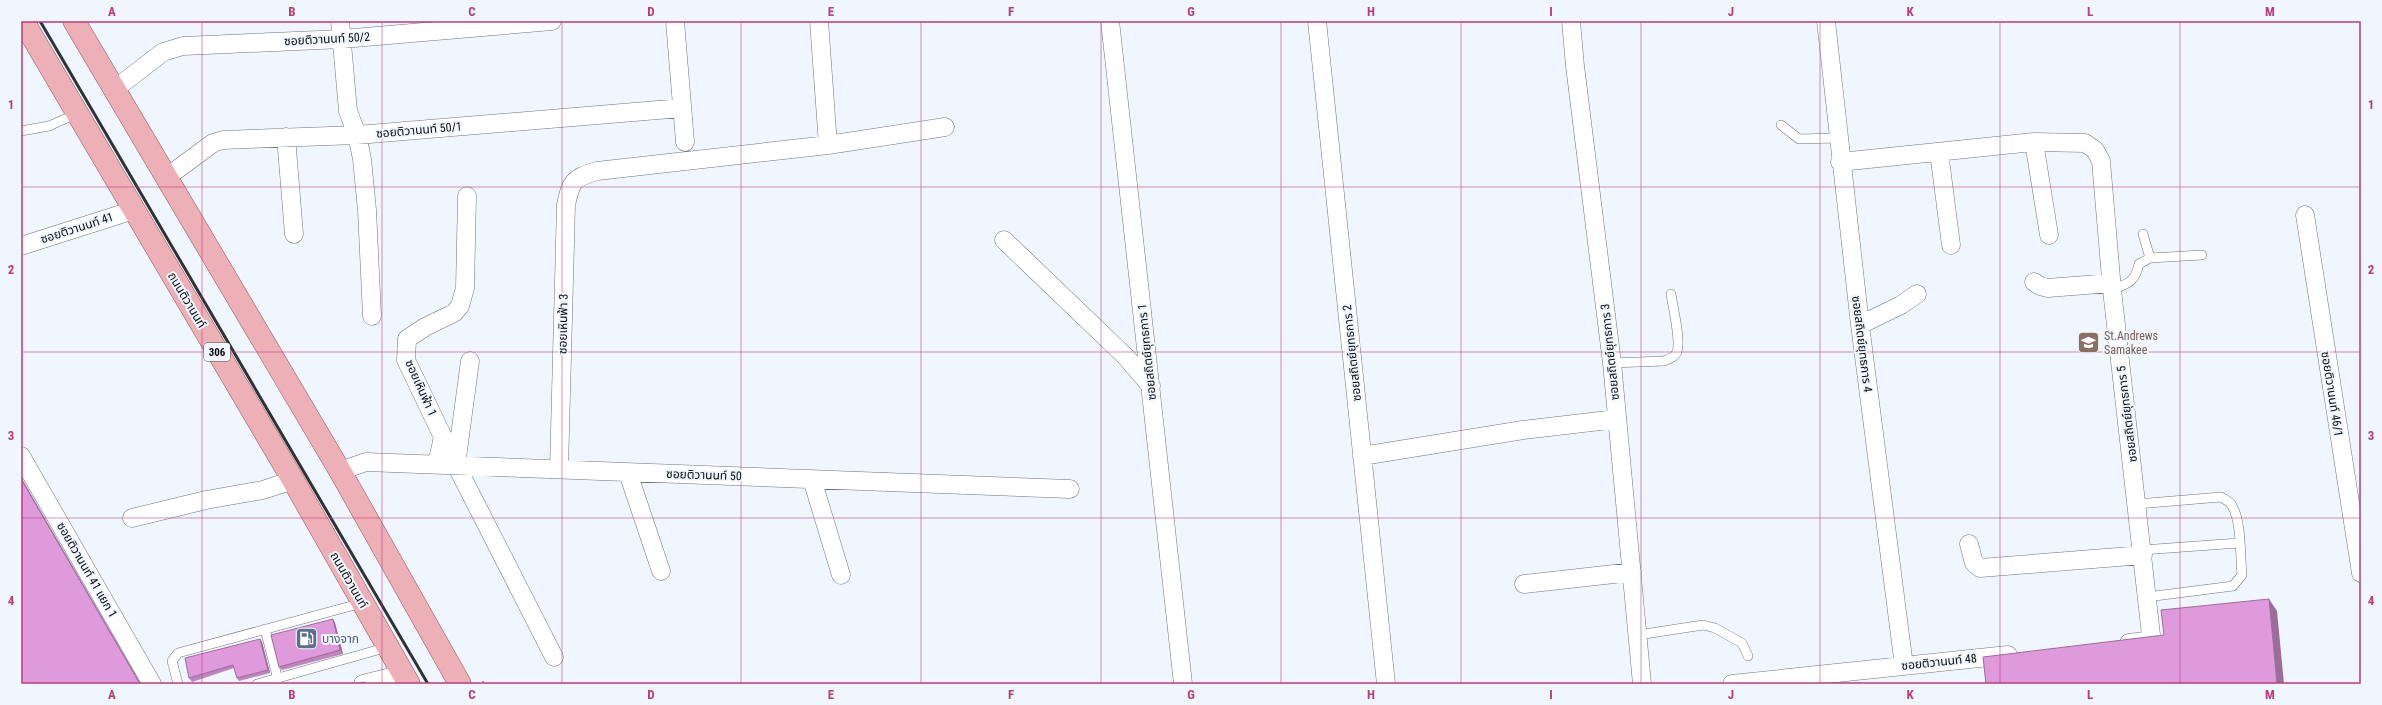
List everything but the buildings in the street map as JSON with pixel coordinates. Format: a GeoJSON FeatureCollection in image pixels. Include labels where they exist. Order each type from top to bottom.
{"type":"FeatureCollection","features":[{"type":"Feature","properties":{"kind":"main road","name":"ถนนติวานนท์"},"geometry":{"type":"LineString","coordinates":[[23,21],[293,480],[406,679]]}},
{"type":"Feature","properties":{"kind":"main road"},"geometry":{"type":"LineString","coordinates":[[74,21],[340,471],[460,684]]}},
{"type":"Feature","properties":{"kind":"street"},"geometry":{"type":"LineString","coordinates":[[340,21],[348,111],[357,135],[367,210],[372,316]]}},
{"type":"Feature","properties":{"kind":"street","name":"ซอยติวานนท์ 50/2"},"geometry":{"type":"LineString","coordinates":[[115,89],[162,52],[183,46],[342,39],[552,21]]}},
{"type":"Feature","properties":{"kind":"street"},"geometry":{"type":"LineString","coordinates":[[675,21],[685,142]]}},
{"type":"Feature","properties":{"kind":"street"},"geometry":{"type":"LineString","coordinates":[[819,21],[828,145],[944,128]]}},
{"type":"Feature","properties":{"kind":"street","name":"ซอยสถิตย์ยุทธการ 1"},"geometry":{"type":"LineString","coordinates":[[1110,21],[1183,684]]}},
{"type":"Feature","properties":{"kind":"street","name":"ซอยสถิตย์ยุทธการ 2"},"geometry":{"type":"LineString","coordinates":[[1317,21],[1386,684]]}},
{"type":"Feature","properties":{"kind":"street","name":"ซอยสถิตย์ยุทธการ 3"},"geometry":{"type":"LineString","coordinates":[[1571,21],[1575,66],[1612,363],[1642,684]]}},
{"type":"Feature","properties":{"kind":"street","name":"ซอยสถิตย์ยุทธการ 4"},"geometry":{"type":"LineString","coordinates":[[1826,21],[1839,138],[1840,162],[1904,666]]}},
{"type":"Feature","properties":{"kind":"street","name":"ซอยติวานนท์ 50/1"},"geometry":{"type":"LineString","coordinates":[[167,177],[213,143],[223,140],[357,135],[682,108]]}},
{"type":"Feature","properties":{"kind":"street"},"geometry":{"type":"LineString","coordinates":[[286,137],[294,234]]}},
{"type":"Feature","properties":{"kind":"street"},"geometry":{"type":"LineString","coordinates":[[1840,162],[2034,142],[2049,236]]}},
{"type":"Feature","properties":{"kind":"street","name":"ซอยสถิตย์ยุทธการ 5"},"geometry":{"type":"LineString","coordinates":[[2034,142],[2085,142],[2095,150],[2101,161],[2112,286],[2151,635],[2146,642],[2115,645]]}},
{"type":"Feature","properties":{"kind":"street","name":"ซอยเหินฟ้า 3"},"geometry":{"type":"LineString","coordinates":[[559,469],[566,205],[574,180],[580,176],[597,171],[828,145]]}},
{"type":"Feature","properties":{"kind":"street"},"geometry":{"type":"LineString","coordinates":[[1939,152],[1951,245]]}},
{"type":"Feature","properties":{"kind":"street","name":"ซอยเหินฟ้า 1"},"geometry":{"type":"LineString","coordinates":[[437,464],[443,437],[406,360],[406,339],[425,327],[454,313],[460,306],[465,288],[467,196]]}},
{"type":"Feature","properties":{"kind":"street","name":"ซอยติวานนท์ 41"},"geometry":{"type":"LineString","coordinates":[[21,246],[134,210]]}},
{"type":"Feature","properties":{"kind":"street","name":"ซอยติวานนท์ 46/1"},"geometry":{"type":"LineString","coordinates":[[2305,215],[2360,564]]}},
{"type":"Feature","properties":{"kind":"street"},"geometry":{"type":"LineString","coordinates":[[1004,240],[1126,357],[1151,386]]}},
{"type":"Feature","properties":{"kind":"street"},"geometry":{"type":"LineString","coordinates":[[2034,282],[2040,286],[2048,288],[2112,286]]}},
{"type":"Feature","properties":{"kind":"street"},"geometry":{"type":"LineString","coordinates":[[1860,325],[1901,305],[1917,294]]}},
{"type":"Feature","properties":{"kind":"street"},"geometry":{"type":"LineString","coordinates":[[470,361],[456,465],[554,657]]}},
{"type":"Feature","properties":{"kind":"street"},"geometry":{"type":"LineString","coordinates":[[1362,456],[1523,430],[1617,419]]}},
{"type":"Feature","properties":{"kind":"street","name":"ซอยติวานนท์ 41 แยก 1"},"geometry":{"type":"LineString","coordinates":[[21,456],[152,684]]}},
{"type":"Feature","properties":{"kind":"street","name":"ซอยติวานนท์ 50"},"geometry":{"type":"LineString","coordinates":[[340,471],[366,462],[1070,489]]}},
{"type":"Feature","properties":{"kind":"street"},"geometry":{"type":"LineString","coordinates":[[628,473],[661,571]]}},
{"type":"Feature","properties":{"kind":"street"},"geometry":{"type":"LineString","coordinates":[[812,479],[841,576]]}},
{"type":"Feature","properties":{"kind":"street"},"geometry":{"type":"LineString","coordinates":[[132,518],[206,500],[263,490],[293,480]]}},
{"type":"Feature","properties":{"kind":"street"},"geometry":{"type":"LineString","coordinates":[[1969,544],[1974,563],[1980,568],[2142,552]]}},
{"type":"Feature","properties":{"kind":"street"},"geometry":{"type":"LineString","coordinates":[[1524,584],[1632,572]]}},
{"type":"Feature","properties":{"kind":"street","name":"ซอยติวานนท์ 48"},"geometry":{"type":"LineString","coordinates":[[1732,684],[2021,654]]}},
{"type":"Feature","properties":{"kind":"street"},"geometry":{"type":"LineString","coordinates":[[363,684],[406,679]]}},
{"type":"Feature","properties":{"kind":"lane"},"geometry":{"type":"LineString","coordinates":[[21,131],[49,126],[78,113]]}},
{"type":"Feature","properties":{"kind":"lane"},"geometry":{"type":"LineString","coordinates":[[1782,125],[1799,139],[1839,138]]}},
{"type":"Feature","properties":{"kind":"lane"},"geometry":{"type":"LineString","coordinates":[[2143,234],[2150,258]]}},
{"type":"Feature","properties":{"kind":"lane"},"geometry":{"type":"LineString","coordinates":[[2112,286],[2132,281],[2137,276],[2139,264],[2150,258],[2202,255]]}},
{"type":"Feature","properties":{"kind":"lane"},"geometry":{"type":"LineString","coordinates":[[1612,363],[1664,361],[1671,358],[1677,352],[1678,342],[1671,294]]}},
{"type":"Feature","properties":{"kind":"lane"},"geometry":{"type":"LineString","coordinates":[[2137,504],[2221,497],[2230,503],[2236,516],[2239,543],[2242,575],[2233,586],[2147,597]]}},
{"type":"Feature","properties":{"kind":"lane"},"geometry":{"type":"LineString","coordinates":[[2142,552],[2239,543]]}},
{"type":"Feature","properties":{"kind":"lane"},"geometry":{"type":"LineString","coordinates":[[178,684],[172,661],[178,653],[362,603]]}},
{"type":"Feature","properties":{"kind":"lane"},"geometry":{"type":"LineString","coordinates":[[1638,635],[1703,625],[1716,628],[1742,644],[1748,656]]}},
{"type":"Feature","properties":{"kind":"lane"},"geometry":{"type":"LineString","coordinates":[[265,629],[278,680]]}},
{"type":"Feature","properties":{"kind":"lane"},"geometry":{"type":"LineString","coordinates":[[257,684],[278,680],[388,647]]}},
{"type":"Feature","properties":{"kind":"path"},"geometry":{"type":"LineString","coordinates":[[479,684],[484,683]]}},
{"type":"Feature","properties":{"kind":"railway"},"geometry":{"type":"LineString","coordinates":[[40,21],[428,684]]}},
{"type":"Feature","properties":{"kind":"place","name":"St.Andrews Samakee"},"geometry":{"type":"Point","coordinates":[2088,343]}},
{"type":"Feature","properties":{"kind":"place","name":"บางจาก"},"geometry":{"type":"Point","coordinates":[306,639]}}]}
